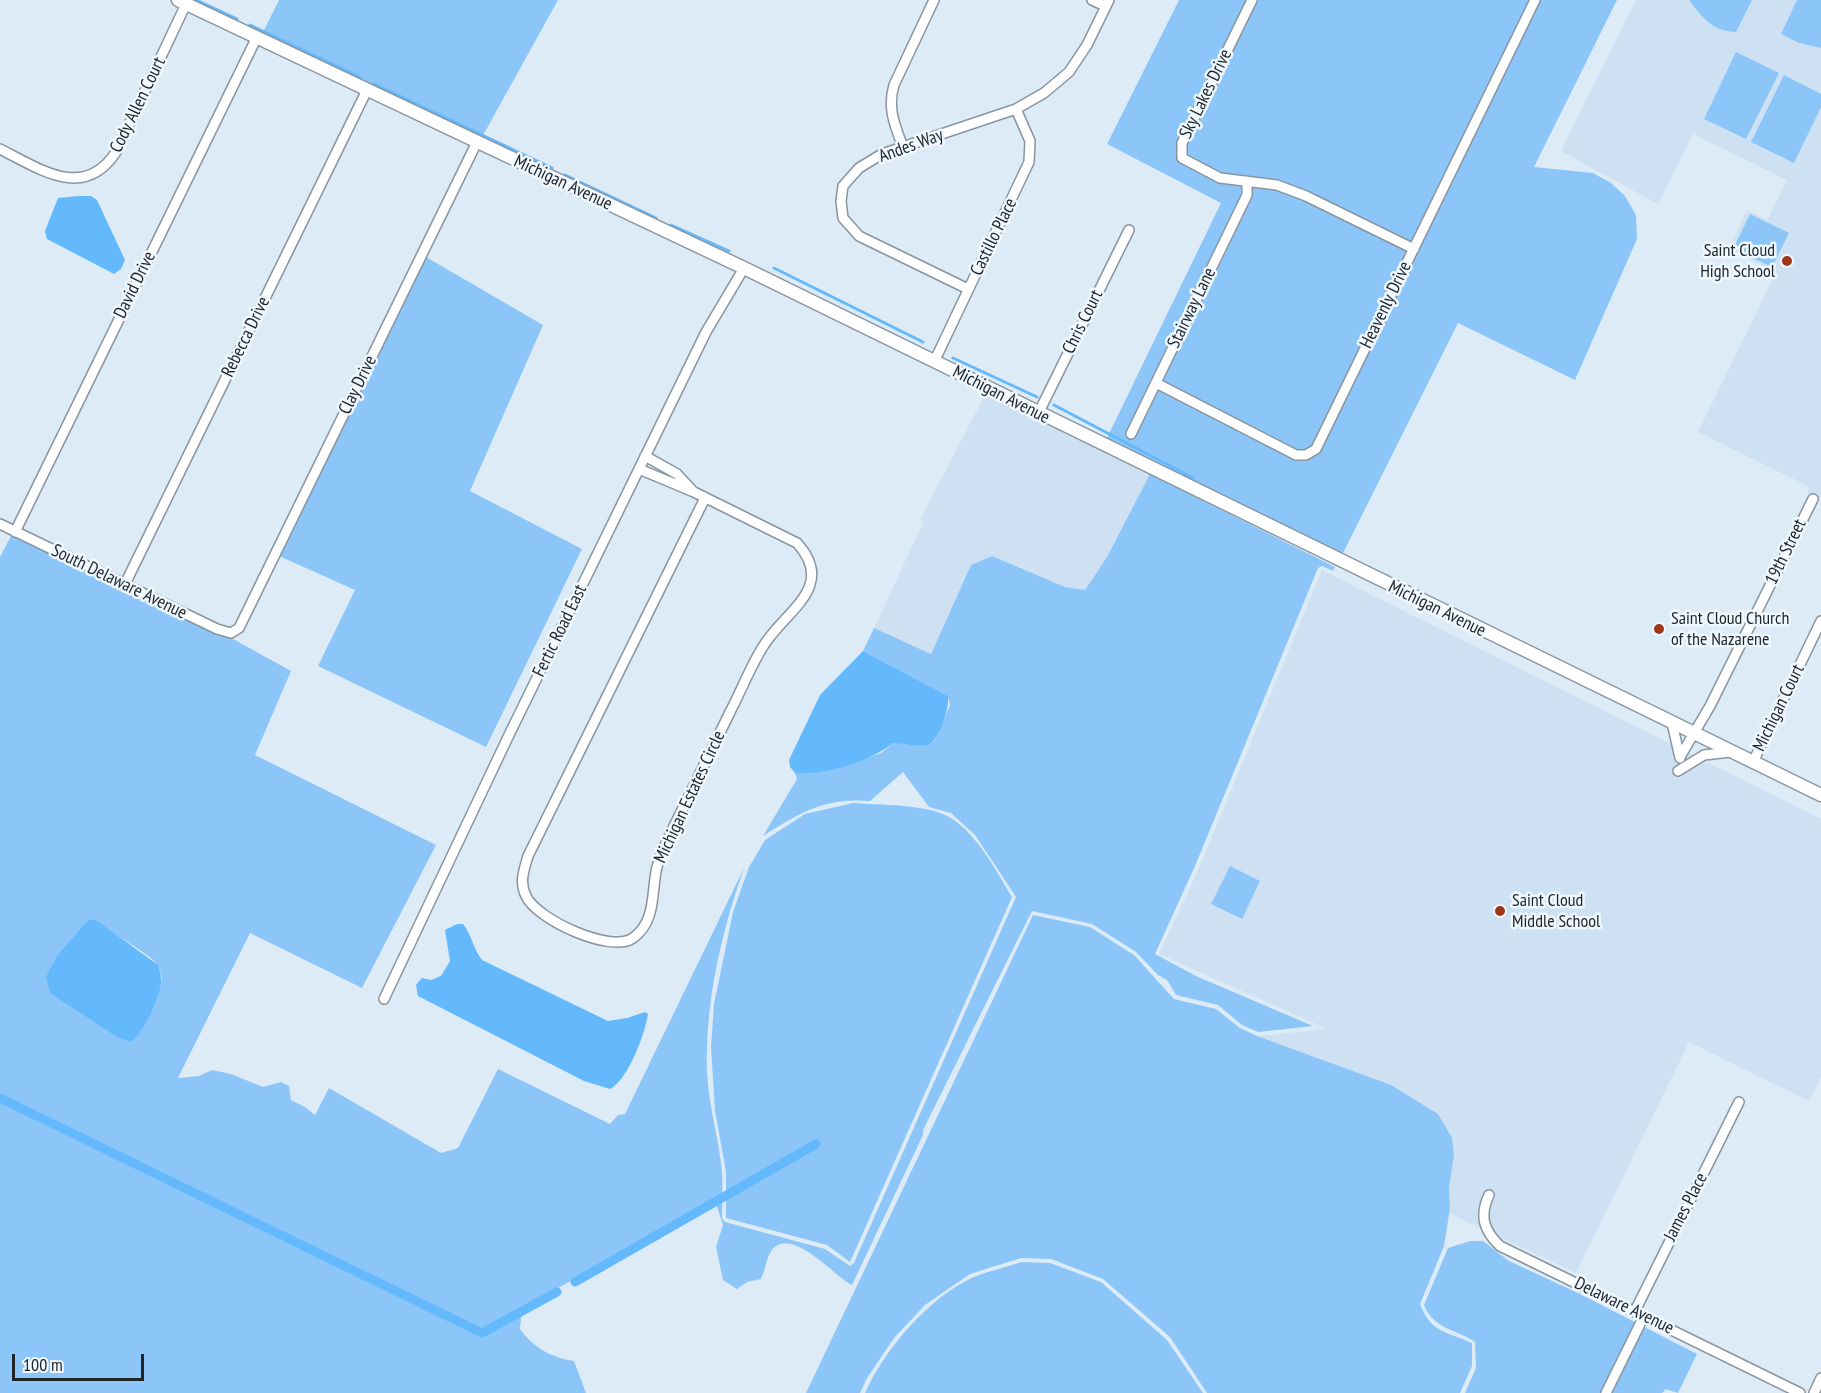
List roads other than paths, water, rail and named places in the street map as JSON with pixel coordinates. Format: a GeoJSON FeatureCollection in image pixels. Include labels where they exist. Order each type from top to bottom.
{"type":"FeatureCollection","features":[{"type":"Feature","properties":{"kind":"street"},"geometry":{"type":"LineString","coordinates":[[903,147],[893,122],[890,100],[894,85],[934,0]]}},
{"type":"Feature","properties":{"kind":"street"},"geometry":{"type":"LineString","coordinates":[[1092,0],[1107,3]]}},
{"type":"Feature","properties":{"kind":"street","name":"Sky Lakes Drive"},"geometry":{"type":"LineString","coordinates":[[1252,0],[1182,143],[1180,153],[1182,158],[1220,178],[1277,185],[1306,196],[1414,249]]}},
{"type":"Feature","properties":{"kind":"street","name":"Heavenly Drive"},"geometry":{"type":"LineString","coordinates":[[1156,383],[1296,454],[1306,455],[1316,449],[1535,0]]}},
{"type":"Feature","properties":{"kind":"street","name":"Michigan Avenue"},"geometry":{"type":"LineString","coordinates":[[182,2],[744,268],[1038,414],[1821,795]]}},
{"type":"Feature","properties":{"kind":"street","name":"Cody Allen Court"},"geometry":{"type":"LineString","coordinates":[[0,149],[58,177],[79,178],[100,170],[116,152],[182,2]]}},
{"type":"Feature","properties":{"kind":"street","name":"Andes Way"},"geometry":{"type":"LineString","coordinates":[[968,289],[859,236],[843,218],[842,193],[852,174],[882,154],[1016,109],[1044,93],[1069,72],[1086,45],[1107,3]]}},
{"type":"Feature","properties":{"kind":"street","name":"David Drive"},"geometry":{"type":"LineString","coordinates":[[15,532],[256,39]]}},
{"type":"Feature","properties":{"kind":"street","name":"Rebecca Drive"},"geometry":{"type":"LineString","coordinates":[[125,584],[367,90]]}},
{"type":"Feature","properties":{"kind":"street","name":"Castillo Place"},"geometry":{"type":"LineString","coordinates":[[934,362],[1029,162],[1030,141],[1016,109]]}},
{"type":"Feature","properties":{"kind":"street","name":"Clay Drive"},"geometry":{"type":"LineString","coordinates":[[240,628],[477,142]]}},
{"type":"Feature","properties":{"kind":"street","name":"Stairway Lane"},"geometry":{"type":"LineString","coordinates":[[1131,434],[1247,195],[1247,181]]}},
{"type":"Feature","properties":{"kind":"street","name":"Chris Court"},"geometry":{"type":"LineString","coordinates":[[1038,414],[1129,230]]}},
{"type":"Feature","properties":{"kind":"street","name":"Fertic Road East"},"geometry":{"type":"LineString","coordinates":[[384,999],[706,332],[744,268]]}},
{"type":"Feature","properties":{"kind":"street","name":"Michigan Estates Circle"},"geometry":{"type":"LineString","coordinates":[[645,456],[677,474],[694,492]]}},
{"type":"Feature","properties":{"kind":"street","name":"Michigan Estates Circle"},"geometry":{"type":"LineString","coordinates":[[639,469],[694,492],[797,543],[807,555],[811,581],[807,595],[762,647],[666,843],[656,871],[651,909],[645,926],[632,939],[616,944],[598,941],[545,916],[532,906],[525,895],[522,878],[528,856],[705,498]]}},
{"type":"Feature","properties":{"kind":"street","name":"19th Street"},"geometry":{"type":"LineString","coordinates":[[1680,757],[1695,734],[1813,499]]}},
{"type":"Feature","properties":{"kind":"street","name":"South Delaware Avenue"},"geometry":{"type":"LineString","coordinates":[[0,524],[217,629],[231,633],[240,628]]}},
{"type":"Feature","properties":{"kind":"street","name":"Michigan Court"},"geometry":{"type":"LineString","coordinates":[[1753,762],[1821,621]]}},
{"type":"Feature","properties":{"kind":"street"},"geometry":{"type":"LineString","coordinates":[[1671,723],[1680,757],[1678,771],[1703,755],[1731,752]]}},
{"type":"Feature","properties":{"kind":"street","name":"James Place"},"geometry":{"type":"LineString","coordinates":[[1606,1393],[1639,1313],[1739,1102]]}},
{"type":"Feature","properties":{"kind":"street","name":"Delaware Avenue"},"geometry":{"type":"LineString","coordinates":[[1489,1195],[1483,1211],[1485,1229],[1500,1246],[1800,1393]]}},
{"type":"Feature","properties":{"kind":"street"},"geometry":{"type":"LineString","coordinates":[[1814,1393],[1821,1378]]}},
{"type":"Feature","properties":{"kind":"waterway"},"geometry":{"type":"LineString","coordinates":[[196,0],[237,19]]}},
{"type":"Feature","properties":{"kind":"waterway"},"geometry":{"type":"LineString","coordinates":[[250,25],[360,77]]}},
{"type":"Feature","properties":{"kind":"waterway"},"geometry":{"type":"LineString","coordinates":[[374,84],[552,168]]}},
{"type":"Feature","properties":{"kind":"waterway"},"geometry":{"type":"LineString","coordinates":[[565,175],[656,218]]}},
{"type":"Feature","properties":{"kind":"waterway"},"geometry":{"type":"LineString","coordinates":[[671,225],[729,251]]}},
{"type":"Feature","properties":{"kind":"waterway"},"geometry":{"type":"LineString","coordinates":[[774,268],[923,342]]}},
{"type":"Feature","properties":{"kind":"waterway"},"geometry":{"type":"LineString","coordinates":[[953,358],[1037,397]]}},
{"type":"Feature","properties":{"kind":"waterway"},"geometry":{"type":"LineString","coordinates":[[1054,405],[1193,478]]}},
{"type":"Feature","properties":{"kind":"waterway"},"geometry":{"type":"LineString","coordinates":[[0,1098],[482,1333],[557,1292]]}},
{"type":"Feature","properties":{"kind":"waterway"},"geometry":{"type":"LineString","coordinates":[[575,1282],[816,1144]]}},
{"type":"Feature","properties":{"kind":"place","name":"Saint Cloud High School"},"geometry":{"type":"Point","coordinates":[1787,261]}},
{"type":"Feature","properties":{"kind":"place","name":"Saint Cloud Church of the Nazarene"},"geometry":{"type":"Point","coordinates":[1659,629]}},
{"type":"Feature","properties":{"kind":"place","name":"Saint Cloud Middle School"},"geometry":{"type":"Point","coordinates":[1500,911]}}]}
